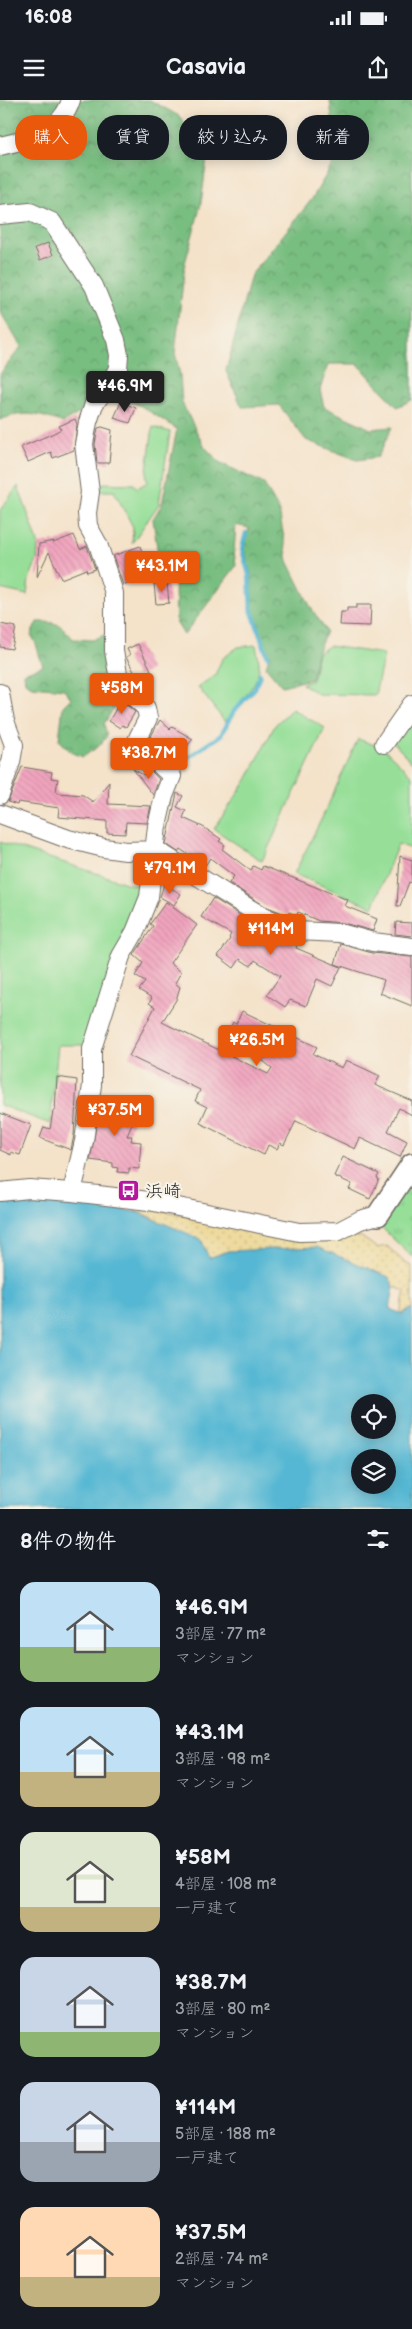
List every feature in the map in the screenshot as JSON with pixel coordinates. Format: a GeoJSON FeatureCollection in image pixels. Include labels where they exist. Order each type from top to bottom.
{"type":"FeatureCollection","features":[{"type":"Feature","properties":{"kind":"street"},"geometry":{"type":"LineString","coordinates":[[0,146],[19,142],[62,120],[71,100]]}},
{"type":"Feature","properties":{"kind":"street"},"geometry":{"type":"LineString","coordinates":[[0,215],[30,212],[52,222],[71,248],[94,286],[116,340],[119,356],[118,368],[112,380],[94,404],[84,444],[90,492],[88,526],[98,544],[112,588],[114,651],[118,674],[124,688],[146,708],[148,718],[137,744],[172,776],[164,796],[157,826],[156,850],[149,897],[135,932],[120,956],[92,1049],[92,1085],[84,1141],[72,1192]]}},
{"type":"Feature","properties":{"kind":"street"},"geometry":{"type":"LineString","coordinates":[[0,693],[5,721],[14,745],[11,762],[0,795]]}},
{"type":"Feature","properties":{"kind":"street"},"geometry":{"type":"LineString","coordinates":[[384,744],[412,704]]}},
{"type":"Feature","properties":{"kind":"street"},"geometry":{"type":"LineString","coordinates":[[0,814],[68,839],[104,848],[126,851],[156,850],[260,915],[297,931],[340,933],[373,942],[412,947]]}},
{"type":"Feature","properties":{"kind":"street"},"geometry":{"type":"LineString","coordinates":[[0,1192],[29,1189],[72,1192],[149,1202],[299,1232],[339,1231],[360,1220],[378,1215],[412,1164]]}},
{"type":"Feature","properties":{"kind":"green space"},"geometry":{"type":"Polygon","coordinates":[[[0,100],[150,100],[179,116],[179,160],[207,160],[201,204],[185,263],[175,353],[180,375],[182,403],[204,446],[219,462],[264,484],[279,510],[288,561],[310,606],[326,631],[318,651],[311,679],[282,686],[266,667],[269,657],[252,607],[251,574],[244,549],[249,528],[236,525],[234,551],[236,566],[184,635],[176,622],[175,584],[157,548],[153,519],[162,504],[177,429],[141,406],[110,394],[63,423],[32,414],[17,415],[0,420],[0,374],[21,347],[0,311],[0,100]]]}},
{"type":"Feature","properties":{"kind":"green space"},"geometry":{"type":"Polygon","coordinates":[[[330,100],[412,100],[412,400],[397,407],[358,364],[328,364],[320,390],[324,407],[371,429],[392,427],[378,457],[357,460],[306,440],[279,405],[242,407],[226,371],[251,275],[312,199],[335,160],[369,160],[369,115],[332,115],[330,100]]]}},
{"type":"Feature","properties":{"kind":"green space"},"geometry":{"type":"Polygon","coordinates":[[[153,427],[170,432],[159,504],[132,543],[133,527],[114,491],[99,491],[98,483],[134,484],[137,488],[148,482],[146,477],[153,427]]]}},
{"type":"Feature","properties":{"kind":"green space"},"geometry":{"type":"Polygon","coordinates":[[[18,486],[38,542],[37,560],[29,579],[27,595],[0,589],[0,510],[18,486]]]}},
{"type":"Feature","properties":{"kind":"green space"},"geometry":{"type":"Polygon","coordinates":[[[37,622],[58,624],[73,639],[93,640],[109,633],[107,651],[109,673],[121,696],[104,724],[107,736],[99,746],[83,757],[71,752],[59,740],[63,706],[71,698],[64,689],[32,686],[25,682],[24,673],[43,666],[31,635],[37,622]]]}},
{"type":"Feature","properties":{"kind":"green space"},"geometry":{"type":"Polygon","coordinates":[[[256,645],[259,660],[257,677],[250,690],[225,722],[198,687],[215,675],[222,659],[238,647],[256,645]]]}},
{"type":"Feature","properties":{"kind":"green space"},"geometry":{"type":"Polygon","coordinates":[[[329,646],[384,654],[375,695],[318,694],[302,684],[312,680],[318,653],[329,646]]]}},
{"type":"Feature","properties":{"kind":"green space"},"geometry":{"type":"Polygon","coordinates":[[[292,709],[325,728],[262,861],[214,829],[247,780],[275,725],[292,709]]]}},
{"type":"Feature","properties":{"kind":"green space"},"geometry":{"type":"Polygon","coordinates":[[[412,710],[412,763],[394,743],[412,710]]]}},
{"type":"Feature","properties":{"kind":"green space"},"geometry":{"type":"Polygon","coordinates":[[[358,739],[383,748],[412,776],[412,849],[398,844],[373,907],[294,874],[358,739]]]}},
{"type":"Feature","properties":{"kind":"green space"},"geometry":{"type":"Polygon","coordinates":[[[0,842],[145,889],[88,1045],[58,1045],[50,1124],[0,1105],[0,842]]]}},
{"type":"Feature","properties":{"kind":"green space"},"geometry":{"type":"Polygon","coordinates":[[[412,1176],[412,1257],[380,1226],[412,1176]]]}},
{"type":"Feature","properties":{"kind":"sand"},"geometry":{"type":"Polygon","coordinates":[[[131,1204],[313,1241],[360,1236],[377,1248],[387,1246],[405,1263],[412,1266],[412,1308],[400,1314],[405,1291],[394,1287],[388,1277],[228,1251],[209,1258],[152,1217],[137,1212],[131,1204]]]}},
{"type":"Feature","properties":{"kind":"water"},"geometry":{"type":"Polygon","coordinates":[[[33,1197],[137,1212],[201,1239],[209,1258],[228,1251],[317,1247],[389,1277],[394,1287],[390,1309],[402,1314],[412,1308],[412,1509],[0,1509],[0,1200],[33,1197]]]}},
{"type":"Feature","properties":{"kind":"building"},"geometry":{"type":"Polygon","coordinates":[[[48,243],[53,255],[40,260],[35,248],[48,243]]]}},
{"type":"Feature","properties":{"kind":"building"},"geometry":{"type":"Polygon","coordinates":[[[121,402],[136,408],[130,423],[114,418],[121,402]]]}},
{"type":"Feature","properties":{"kind":"building"},"geometry":{"type":"Polygon","coordinates":[[[75,419],[77,424],[74,450],[53,458],[51,452],[28,462],[21,447],[54,433],[61,429],[59,426],[75,419]]]}},
{"type":"Feature","properties":{"kind":"building"},"geometry":{"type":"Polygon","coordinates":[[[102,427],[112,430],[109,463],[97,463],[95,444],[98,428],[102,427]]]}},
{"type":"Feature","properties":{"kind":"building"},"geometry":{"type":"Polygon","coordinates":[[[74,535],[80,549],[87,546],[95,569],[87,572],[86,569],[61,579],[49,552],[37,577],[39,544],[54,541],[53,543],[74,535]]]}},
{"type":"Feature","properties":{"kind":"building"},"geometry":{"type":"Polygon","coordinates":[[[140,546],[151,575],[123,585],[113,556],[140,546]]]}},
{"type":"Feature","properties":{"kind":"building"},"geometry":{"type":"Polygon","coordinates":[[[167,582],[169,603],[156,604],[154,583],[167,582]]]}},
{"type":"Feature","properties":{"kind":"building"},"geometry":{"type":"Polygon","coordinates":[[[356,605],[371,605],[370,626],[340,625],[341,612],[347,612],[347,608],[356,608],[356,605]]]}},
{"type":"Feature","properties":{"kind":"building"},"geometry":{"type":"Polygon","coordinates":[[[0,624],[16,627],[12,649],[0,647],[0,624]]]}},
{"type":"Feature","properties":{"kind":"building"},"geometry":{"type":"Polygon","coordinates":[[[138,644],[151,670],[137,677],[126,657],[130,655],[127,649],[138,644]]]}},
{"type":"Feature","properties":{"kind":"building"},"geometry":{"type":"Polygon","coordinates":[[[121,700],[135,712],[126,727],[122,725],[120,728],[109,721],[121,700]]]}},
{"type":"Feature","properties":{"kind":"building"},"geometry":{"type":"Polygon","coordinates":[[[160,720],[170,729],[172,727],[193,739],[181,753],[173,746],[165,755],[149,740],[160,720]]]}},
{"type":"Feature","properties":{"kind":"building"},"geometry":{"type":"Polygon","coordinates":[[[22,767],[52,772],[51,778],[58,779],[56,791],[58,793],[83,795],[93,802],[109,782],[108,804],[151,806],[147,823],[126,822],[125,834],[107,833],[107,821],[58,817],[59,808],[18,802],[17,805],[8,802],[22,767]]]}},
{"type":"Feature","properties":{"kind":"building"},"geometry":{"type":"Polygon","coordinates":[[[133,769],[143,775],[149,769],[159,779],[153,795],[133,769]]]}},
{"type":"Feature","properties":{"kind":"building"},"geometry":{"type":"Polygon","coordinates":[[[177,793],[183,796],[177,807],[186,811],[183,818],[203,827],[221,839],[219,841],[225,845],[222,849],[251,871],[253,866],[261,870],[263,866],[348,900],[345,906],[377,919],[373,931],[343,923],[319,921],[298,912],[297,915],[289,912],[288,915],[265,906],[229,883],[234,876],[210,858],[205,866],[180,849],[178,852],[166,844],[177,793]]]}},
{"type":"Feature","properties":{"kind":"building"},"geometry":{"type":"Polygon","coordinates":[[[400,856],[412,860],[412,883],[409,882],[400,906],[397,906],[400,856]]]}},
{"type":"Feature","properties":{"kind":"building"},"geometry":{"type":"Polygon","coordinates":[[[164,884],[181,894],[174,905],[160,897],[164,884]]]}},
{"type":"Feature","properties":{"kind":"building"},"geometry":{"type":"Polygon","coordinates":[[[213,898],[254,924],[297,945],[296,948],[341,967],[332,986],[317,979],[306,1006],[290,1000],[285,1007],[267,995],[280,976],[255,960],[252,965],[249,965],[240,959],[234,968],[218,956],[230,939],[231,934],[201,917],[213,898]]]}},
{"type":"Feature","properties":{"kind":"building"},"geometry":{"type":"Polygon","coordinates":[[[166,902],[197,925],[170,963],[181,972],[175,983],[180,987],[176,1000],[162,1022],[268,1074],[272,1068],[228,1034],[233,1022],[236,1024],[242,1011],[317,1047],[313,1054],[342,1068],[346,1060],[380,1076],[375,1085],[412,1101],[412,1115],[399,1108],[388,1131],[407,1141],[400,1157],[360,1138],[355,1149],[296,1121],[284,1145],[280,1143],[277,1149],[268,1145],[264,1155],[200,1123],[207,1107],[195,1101],[200,1090],[129,1056],[155,1007],[149,1003],[152,998],[139,990],[145,982],[135,976],[143,963],[134,955],[153,926],[150,924],[166,902]]]}},
{"type":"Feature","properties":{"kind":"building"},"geometry":{"type":"Polygon","coordinates":[[[396,922],[412,923],[412,936],[395,934],[396,922]]]}},
{"type":"Feature","properties":{"kind":"building"},"geometry":{"type":"Polygon","coordinates":[[[341,944],[372,953],[412,957],[412,1006],[380,993],[384,980],[335,964],[341,944]]]}},
{"type":"Feature","properties":{"kind":"building"},"geometry":{"type":"Polygon","coordinates":[[[57,1077],[77,1080],[74,1135],[71,1150],[40,1138],[44,1127],[50,1129],[53,1111],[55,1111],[57,1077]]]}},
{"type":"Feature","properties":{"kind":"building"},"geometry":{"type":"Polygon","coordinates":[[[107,1096],[127,1100],[124,1111],[130,1114],[130,1121],[133,1122],[127,1136],[132,1136],[131,1141],[141,1142],[139,1169],[129,1168],[129,1173],[117,1172],[118,1168],[113,1167],[113,1163],[90,1160],[98,1116],[107,1096]]]}},
{"type":"Feature","properties":{"kind":"building"},"geometry":{"type":"Polygon","coordinates":[[[0,1113],[31,1125],[20,1155],[11,1152],[11,1155],[0,1150],[0,1113]]]}},
{"type":"Feature","properties":{"kind":"building"},"geometry":{"type":"Polygon","coordinates":[[[343,1157],[379,1174],[377,1178],[379,1179],[370,1199],[349,1189],[352,1184],[334,1176],[343,1157]]]}},
{"type":"Feature","properties":{"kind":"waterway"},"geometry":{"type":"LineString","coordinates":[[246,533],[242,549],[249,575],[251,609],[268,657]]}},
{"type":"Feature","properties":{"kind":"waterway"},"geometry":{"type":"LineString","coordinates":[[184,760],[221,735],[234,711],[255,688],[260,674]]}},
{"type":"Feature","properties":{"kind":"place","name":"浜崎"},"geometry":{"type":"Point","coordinates":[129,1191]}}]}
